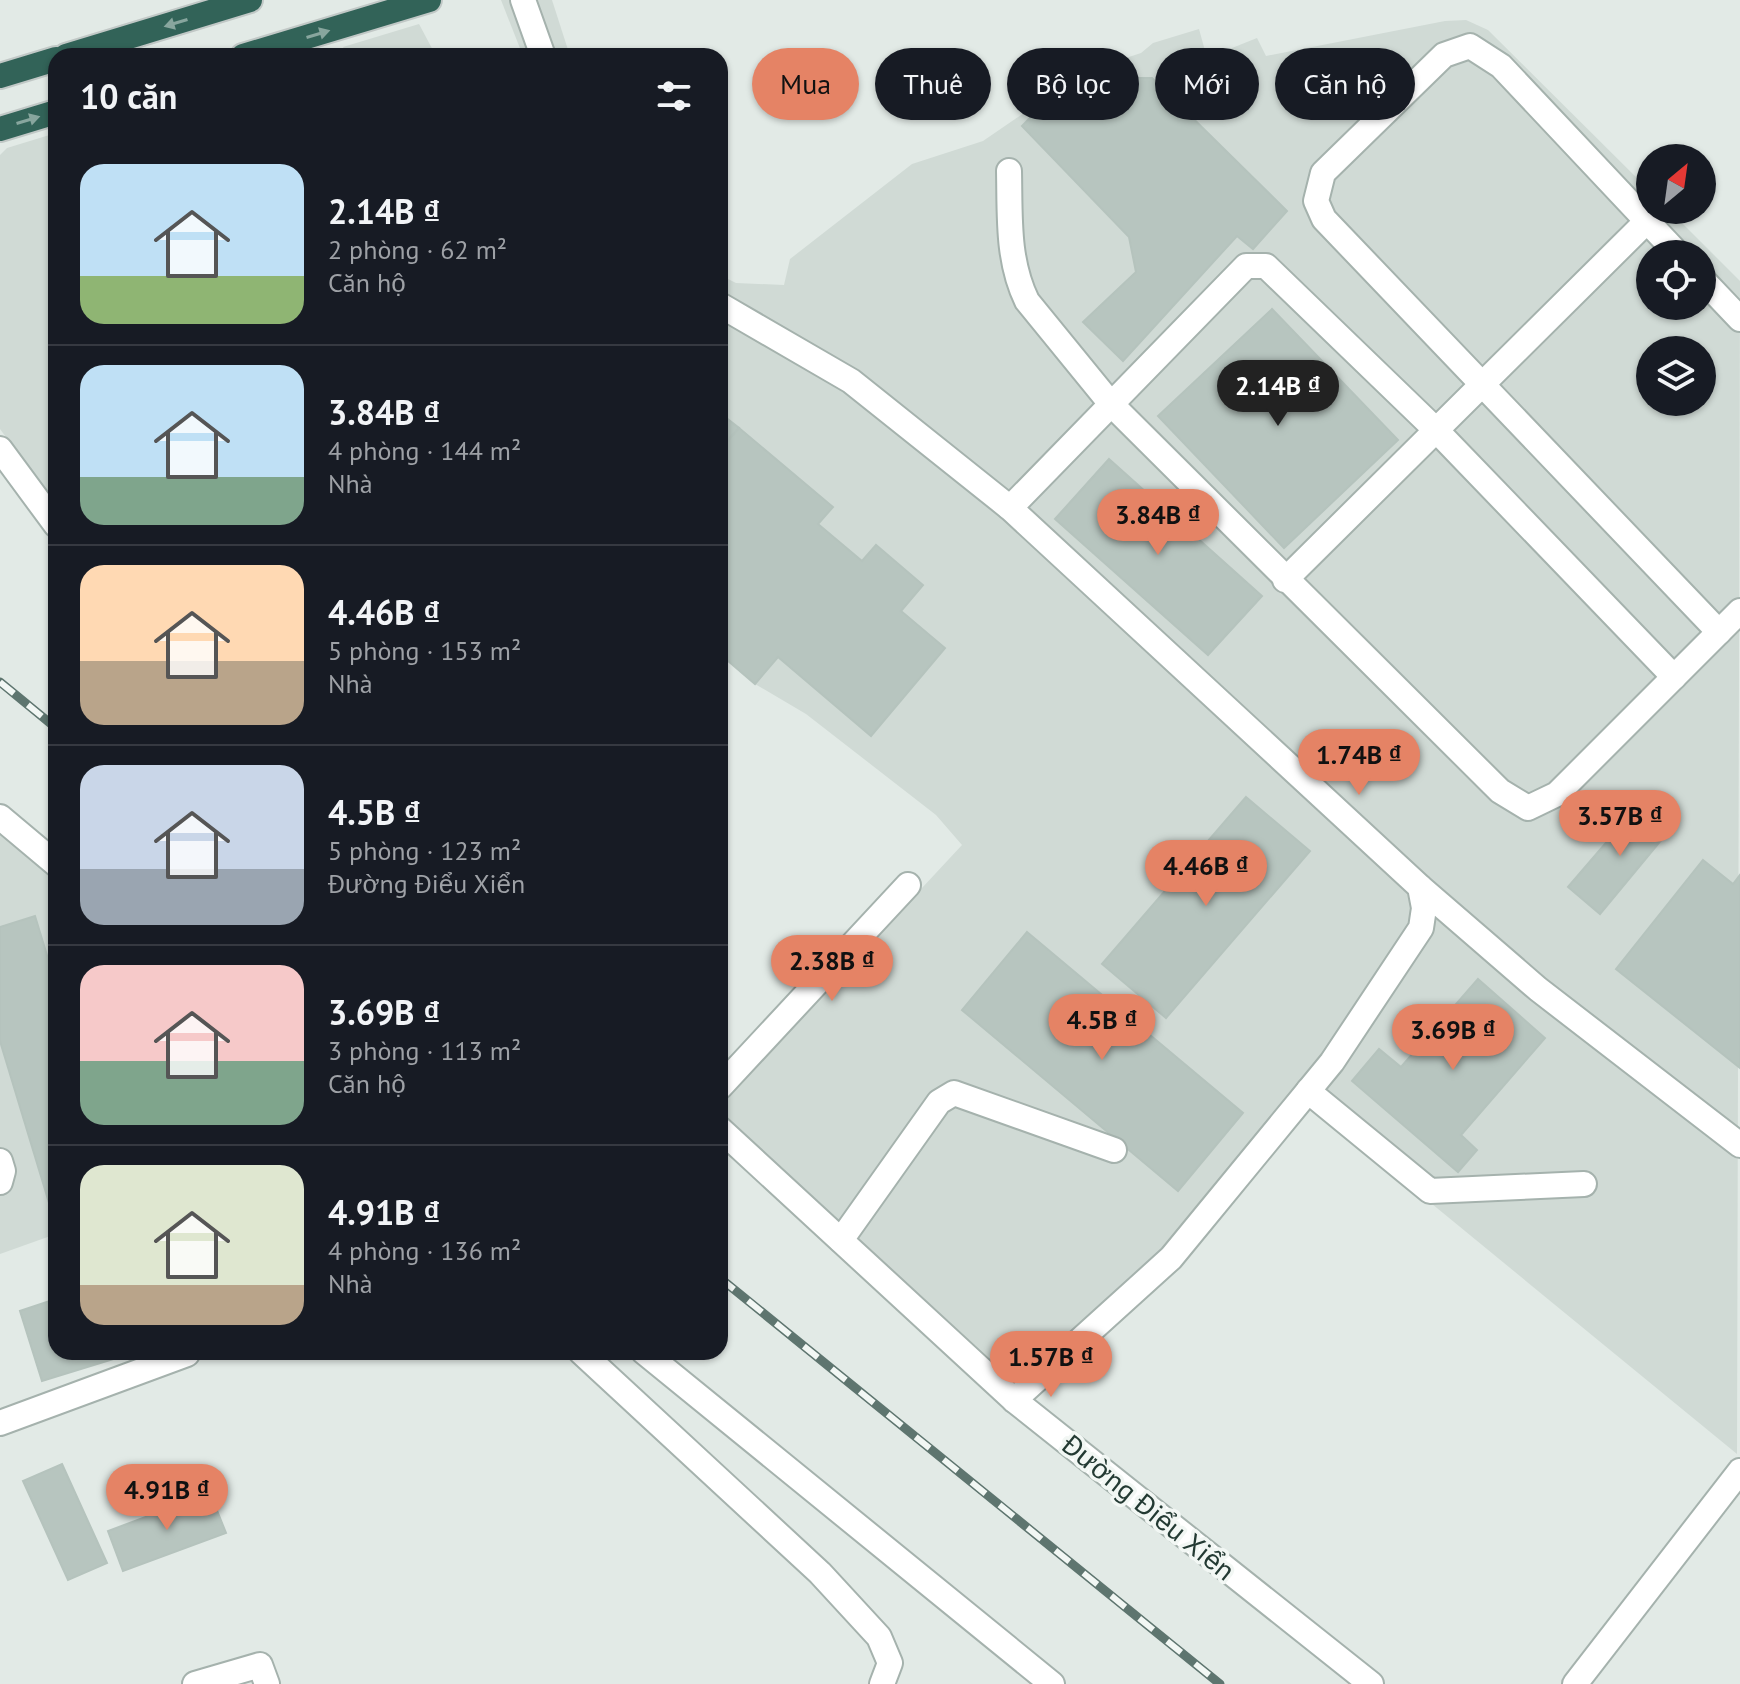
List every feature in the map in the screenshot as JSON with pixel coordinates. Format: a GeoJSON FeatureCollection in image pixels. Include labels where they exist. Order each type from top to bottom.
{"type":"FeatureCollection","features":[{"type":"Feature","properties":{"kind":"highway"},"geometry":{"type":"LineString","coordinates":[[92,48],[250,0]]}},
{"type":"Feature","properties":{"kind":"highway"},"geometry":{"type":"LineString","coordinates":[[270,48],[429,0]]}},
{"type":"Feature","properties":{"kind":"highway"},"geometry":{"type":"LineString","coordinates":[[0,76],[48,61]]}},
{"type":"Feature","properties":{"kind":"highway"},"geometry":{"type":"LineString","coordinates":[[0,129],[48,114]]}},
{"type":"Feature","properties":{"kind":"street"},"geometry":{"type":"LineString","coordinates":[[523,0],[540,48]]}},
{"type":"Feature","properties":{"kind":"street"},"geometry":{"type":"LineString","coordinates":[[1636,209],[1501,66],[1470,46],[1444,55],[1323,173],[1316,201],[1324,219],[1719,632]]}},
{"type":"Feature","properties":{"kind":"street"},"geometry":{"type":"LineString","coordinates":[[1009,171],[1010,243],[1017,282],[1027,301],[1111,404],[1500,791],[1528,808],[1557,794],[1740,611]]}},
{"type":"Feature","properties":{"kind":"street"},"geometry":{"type":"LineString","coordinates":[[1285,580],[1644,224]]}},
{"type":"Feature","properties":{"kind":"street"},"geometry":{"type":"LineString","coordinates":[[1650,224],[1665,240]]}},
{"type":"Feature","properties":{"kind":"street"},"geometry":{"type":"LineString","coordinates":[[1010,508],[1246,266],[1266,266],[1436,430],[1674,677]]}},
{"type":"Feature","properties":{"kind":"street"},"geometry":{"type":"LineString","coordinates":[[1716,294],[1740,319]]}},
{"type":"Feature","properties":{"kind":"street"},"geometry":{"type":"LineString","coordinates":[[728,310],[851,381],[1010,508],[1420,887],[1538,989],[1740,1145]]}},
{"type":"Feature","properties":{"kind":"street"},"geometry":{"type":"LineString","coordinates":[[0,449],[48,514]]}},
{"type":"Feature","properties":{"kind":"street"},"geometry":{"type":"LineString","coordinates":[[0,817],[48,857]]}},
{"type":"Feature","properties":{"kind":"street"},"geometry":{"type":"LineString","coordinates":[[728,1078],[908,885]]}},
{"type":"Feature","properties":{"kind":"street"},"geometry":{"type":"LineString","coordinates":[[1014,1400],[1171,1258],[1308,1091],[1421,928],[1424,908],[1420,887]]}},
{"type":"Feature","properties":{"kind":"street"},"geometry":{"type":"LineString","coordinates":[[1308,1091],[1430,1191],[1584,1184]]}},
{"type":"Feature","properties":{"kind":"street"},"geometry":{"type":"LineString","coordinates":[[841,1240],[939,1102],[954,1093],[1114,1150]]}},
{"type":"Feature","properties":{"kind":"street","name":"Đường Điểu Xiển"},"geometry":{"type":"LineString","coordinates":[[728,1136],[1014,1400],[1371,1684]]}},
{"type":"Feature","properties":{"kind":"street"},"geometry":{"type":"LineString","coordinates":[[0,1161],[3,1171],[0,1182]]}},
{"type":"Feature","properties":{"kind":"street"},"geometry":{"type":"LineString","coordinates":[[0,1423],[171,1360]]}},
{"type":"Feature","properties":{"kind":"street"},"geometry":{"type":"LineString","coordinates":[[590,1360],[820,1573],[879,1637],[890,1663],[882,1684]]}},
{"type":"Feature","properties":{"kind":"street"},"geometry":{"type":"LineString","coordinates":[[654,1360],[1052,1684]]}},
{"type":"Feature","properties":{"kind":"street"},"geometry":{"type":"LineString","coordinates":[[1575,1684],[1740,1471]]}},
{"type":"Feature","properties":{"kind":"street"},"geometry":{"type":"LineString","coordinates":[[195,1684],[260,1665],[267,1684]]}},
{"type":"Feature","properties":{"kind":"shaded area"},"geometry":{"type":"Polygon","coordinates":[[[501,0],[552,0],[567,48],[520,48],[501,0]]]}},
{"type":"Feature","properties":{"kind":"shaded area"},"geometry":{"type":"Polygon","coordinates":[[[1466,20],[1488,30],[1636,177],[1636,224],[1683,224],[1699,240],[1636,240],[1636,320],[1716,320],[1716,257],[1740,281],[1737,1454],[1293,1090],[1163,1248],[1014,1384],[728,1119],[728,1096],[962,845],[936,815],[806,714],[755,684],[728,661],[728,279],[736,283],[784,285],[790,259],[912,164],[983,141],[1014,120],[1139,120],[1139,54],[1153,43],[1199,29],[1204,48],[1155,48],[1155,120],[1259,120],[1259,48],[1232,48],[1257,38],[1266,56],[1275,54],[1275,120],[1415,120],[1415,48],[1307,48],[1445,21],[1466,20]]]}},
{"type":"Feature","properties":{"kind":"shaded area"},"geometry":{"type":"Polygon","coordinates":[[[419,24],[432,48],[344,48],[419,24]]]}},
{"type":"Feature","properties":{"kind":"shaded area"},"geometry":{"type":"Polygon","coordinates":[[[48,135],[48,494],[0,429],[0,155],[7,148],[48,135]]]}},
{"type":"Feature","properties":{"kind":"shaded area"},"geometry":{"type":"Polygon","coordinates":[[[0,827],[48,868],[48,1237],[0,1254],[0,827]]]}},
{"type":"Feature","properties":{"kind":"building"},"geometry":{"type":"Polygon","coordinates":[[[1139,78],[1152,78],[1155,81],[1155,120],[1195,120],[1287,211],[1253,249],[1237,236],[1123,361],[1083,322],[1136,272],[1129,237],[1022,126],[1028,120],[1139,120],[1139,78]]]}},
{"type":"Feature","properties":{"kind":"building"},"geometry":{"type":"Polygon","coordinates":[[[1272,309],[1398,440],[1284,548],[1158,416],[1272,309]]]}},
{"type":"Feature","properties":{"kind":"building"},"geometry":{"type":"Polygon","coordinates":[[[728,419],[739,428],[728,441],[728,419]]]}},
{"type":"Feature","properties":{"kind":"building"},"geometry":{"type":"Polygon","coordinates":[[[739,428],[833,507],[818,524],[862,561],[876,545],[923,585],[901,611],[945,648],[871,736],[778,657],[755,684],[728,661],[728,441],[739,428]]]}},
{"type":"Feature","properties":{"kind":"building"},"geometry":{"type":"Polygon","coordinates":[[[1109,459],[1262,596],[1208,655],[1055,519],[1109,459]]]}},
{"type":"Feature","properties":{"kind":"building"},"geometry":{"type":"Polygon","coordinates":[[[1246,797],[1310,851],[1166,1018],[1102,964],[1246,797]]]}},
{"type":"Feature","properties":{"kind":"building"},"geometry":{"type":"Polygon","coordinates":[[[1642,801],[1672,827],[1600,914],[1568,887],[1642,801]]]}},
{"type":"Feature","properties":{"kind":"building"},"geometry":{"type":"Polygon","coordinates":[[[1703,860],[1733,884],[1740,875],[1740,1068],[1616,969],[1703,860]]]}},
{"type":"Feature","properties":{"kind":"building"},"geometry":{"type":"Polygon","coordinates":[[[35,916],[48,959],[48,1199],[0,1041],[0,927],[35,916]]]}},
{"type":"Feature","properties":{"kind":"building"},"geometry":{"type":"Polygon","coordinates":[[[1027,932],[1243,1113],[1178,1191],[962,1010],[1027,932]]]}},
{"type":"Feature","properties":{"kind":"building"},"geometry":{"type":"Polygon","coordinates":[[[1478,979],[1545,1038],[1461,1135],[1477,1150],[1458,1172],[1352,1081],[1379,1049],[1401,1067],[1478,979]]]}},
{"type":"Feature","properties":{"kind":"building"},"geometry":{"type":"Polygon","coordinates":[[[48,1302],[48,1360],[110,1360],[42,1381],[20,1311],[48,1302]]]}},
{"type":"Feature","properties":{"kind":"building"},"geometry":{"type":"Polygon","coordinates":[[[62,1464],[107,1563],[68,1580],[23,1481],[62,1464]]]}},
{"type":"Feature","properties":{"kind":"building"},"geometry":{"type":"Polygon","coordinates":[[[210,1493],[226,1533],[123,1571],[108,1531],[210,1493]]]}},
{"type":"Feature","properties":{"kind":"railway"},"geometry":{"type":"LineString","coordinates":[[0,682],[48,721]]}},
{"type":"Feature","properties":{"kind":"railway"},"geometry":{"type":"LineString","coordinates":[[728,1284],[1220,1684]]}}]}
